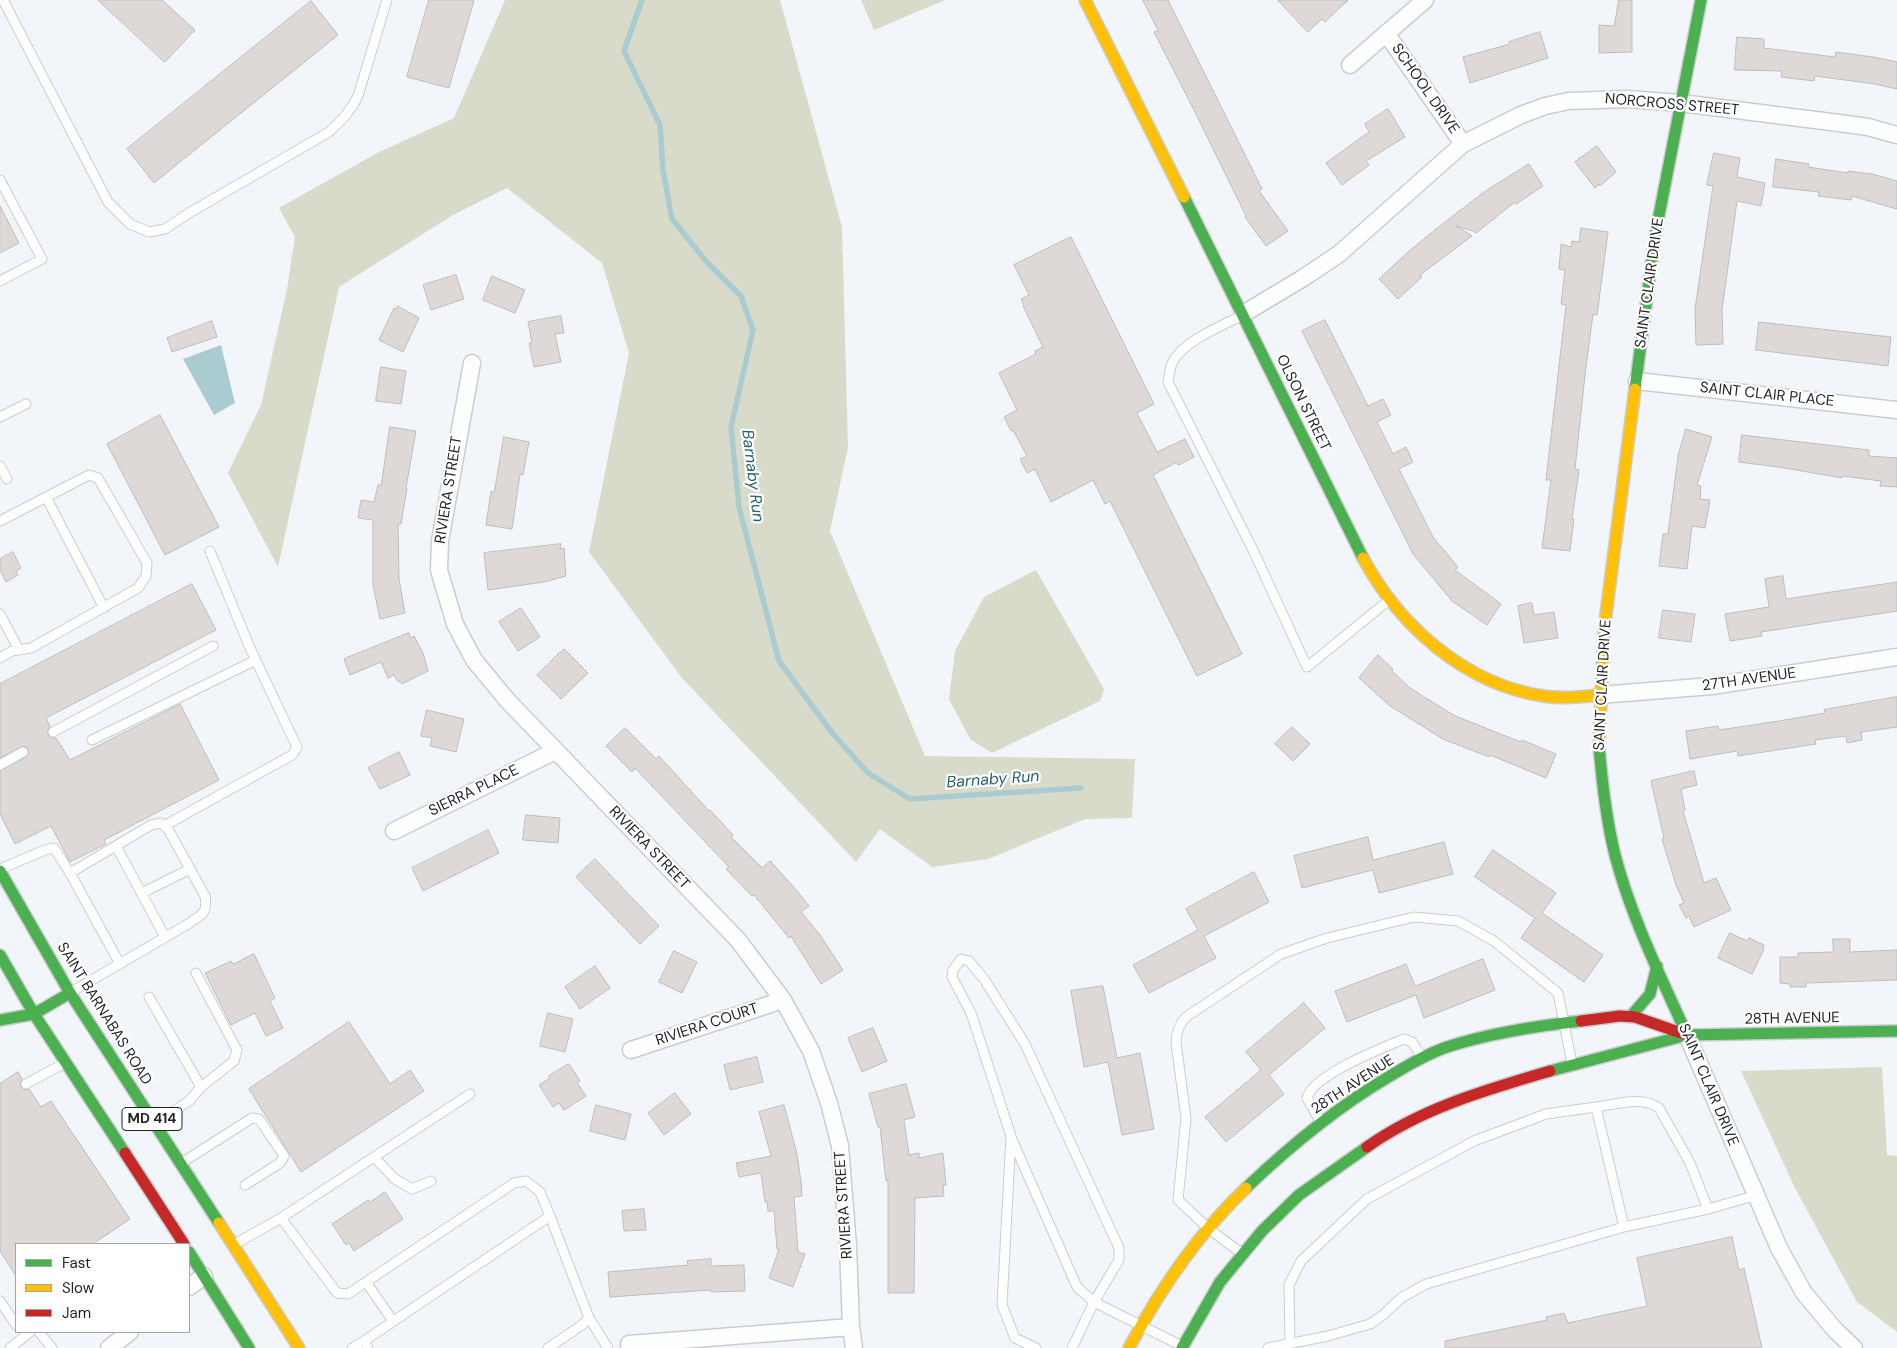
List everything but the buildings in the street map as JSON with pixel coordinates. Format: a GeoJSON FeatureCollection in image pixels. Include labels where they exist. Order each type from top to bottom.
{"type":"FeatureCollection","features":[{"type":"Feature","properties":{"kind":"street","name":"OLSON STREET"},"geometry":{"type":"LineString","coordinates":[[1085,0],[1243,314],[1352,537],[1373,577],[1389,600],[1404,619],[1426,639],[1482,677],[1520,692],[1547,697],[1579,699],[1600,695]]}},
{"type":"Feature","properties":{"kind":"street"},"geometry":{"type":"LineString","coordinates":[[1350,65],[1425,0]]}},
{"type":"Feature","properties":{"kind":"street","name":"SAINT CLAIR DRIVE"},"geometry":{"type":"LineString","coordinates":[[1701,0],[1655,236],[1604,630],[1598,739],[1603,792],[1615,855],[1640,928],[1779,1248],[1804,1293],[1835,1330],[1854,1348]]}},
{"type":"Feature","properties":{"kind":"street","name":"SCHOOL DRIVE"},"geometry":{"type":"LineString","coordinates":[[1386,33],[1463,144]]}},
{"type":"Feature","properties":{"kind":"street","name":"NORCROSS STREET"},"geometry":{"type":"LineString","coordinates":[[1243,314],[1339,254],[1463,144],[1521,115],[1546,106],[1569,101],[1628,99],[1681,103],[1849,124],[1897,135]]}},
{"type":"Feature","properties":{"kind":"street","name":"RIVIERA STREET"},"geometry":{"type":"LineString","coordinates":[[472,363],[440,541],[439,570],[455,624],[474,660],[507,700],[738,940],[783,1000],[811,1051],[829,1104],[840,1146],[848,1246],[851,1327],[854,1348]]}},
{"type":"Feature","properties":{"kind":"street","name":"SAINT CLAIR PLACE"},"geometry":{"type":"LineString","coordinates":[[1637,381],[1897,410]]}},
{"type":"Feature","properties":{"kind":"street","name":"27TH AVENUE"},"geometry":{"type":"LineString","coordinates":[[1600,695],[1712,686],[1897,657]]}},
{"type":"Feature","properties":{"kind":"street","name":"SIERRA PLACE"},"geometry":{"type":"LineString","coordinates":[[394,831],[555,751]]}},
{"type":"Feature","properties":{"kind":"street","name":"SAINT BARNABAS ROAD"},"geometry":{"type":"LineString","coordinates":[[0,870],[70,993],[299,1348]]}},
{"type":"Feature","properties":{"kind":"street","name":"MD 414"},"geometry":{"type":"LineString","coordinates":[[0,955],[65,1063],[183,1243]]}},
{"type":"Feature","properties":{"kind":"street"},"geometry":{"type":"LineString","coordinates":[[1631,1016],[1646,1002],[1651,994],[1657,966]]}},
{"type":"Feature","properties":{"kind":"street"},"geometry":{"type":"LineString","coordinates":[[0,1020],[34,1014],[70,993]]}},
{"type":"Feature","properties":{"kind":"street","name":"RIVIERA COURT"},"geometry":{"type":"LineString","coordinates":[[631,1050],[783,1000]]}},
{"type":"Feature","properties":{"kind":"street","name":"28TH AVENUE"},"geometry":{"type":"LineString","coordinates":[[1129,1348],[1139,1326],[1176,1267],[1217,1217],[1287,1148],[1355,1098],[1394,1074],[1446,1048],[1512,1032],[1564,1023],[1631,1016],[1687,1035]]}},
{"type":"Feature","properties":{"kind":"street","name":"28TH AVENUE"},"geometry":{"type":"LineString","coordinates":[[1185,1347],[1220,1282],[1262,1232],[1299,1195],[1380,1138],[1427,1112],[1451,1102],[1572,1064],[1687,1035],[1897,1031]]}},
{"type":"Feature","properties":{"kind":"street"},"geometry":{"type":"LineString","coordinates":[[190,1254],[249,1348]]}},
{"type":"Feature","properties":{"kind":"street"},"geometry":{"type":"LineString","coordinates":[[190,1286],[204,1276]]}},
{"type":"Feature","properties":{"kind":"street"},"geometry":{"type":"LineString","coordinates":[[629,1344],[851,1327]]}},
{"type":"Feature","properties":{"kind":"street"},"geometry":{"type":"LineString","coordinates":[[108,1348],[129,1333]]}},
{"type":"Feature","properties":{"kind":"lane"},"geometry":{"type":"LineString","coordinates":[[3,0],[108,202],[130,224],[149,232],[165,230],[189,213],[329,132],[344,118],[353,107],[358,96],[387,0]]}},
{"type":"Feature","properties":{"kind":"lane"},"geometry":{"type":"LineString","coordinates":[[0,180],[42,260],[0,281]]}},
{"type":"Feature","properties":{"kind":"lane"},"geometry":{"type":"LineString","coordinates":[[1243,314],[1180,351],[1172,364],[1168,382],[1254,552],[1307,667],[1389,600]]}},
{"type":"Feature","properties":{"kind":"lane"},"geometry":{"type":"LineString","coordinates":[[0,418],[26,404]]}},
{"type":"Feature","properties":{"kind":"lane"},"geometry":{"type":"LineString","coordinates":[[0,466],[7,479]]}},
{"type":"Feature","properties":{"kind":"lane"},"geometry":{"type":"LineString","coordinates":[[0,521],[89,475],[98,478],[147,563],[146,576],[138,588],[31,648],[19,650],[0,658]]}},
{"type":"Feature","properties":{"kind":"lane"},"geometry":{"type":"LineString","coordinates":[[46,497],[104,608]]}},
{"type":"Feature","properties":{"kind":"lane"},"geometry":{"type":"LineString","coordinates":[[164,826],[292,755],[298,747],[256,660],[210,551]]}},
{"type":"Feature","properties":{"kind":"lane"},"geometry":{"type":"LineString","coordinates":[[0,614],[19,650]]}},
{"type":"Feature","properties":{"kind":"lane"},"geometry":{"type":"LineString","coordinates":[[53,732],[212,646]]}},
{"type":"Feature","properties":{"kind":"lane"},"geometry":{"type":"LineString","coordinates":[[92,740],[256,660]]}},
{"type":"Feature","properties":{"kind":"lane"},"geometry":{"type":"LineString","coordinates":[[0,765],[24,752]]}},
{"type":"Feature","properties":{"kind":"lane"},"geometry":{"type":"LineString","coordinates":[[70,873],[151,825],[161,823],[168,829],[205,896],[207,906],[204,913],[70,993]]}},
{"type":"Feature","properties":{"kind":"lane"},"geometry":{"type":"LineString","coordinates":[[116,846],[165,937]]}},
{"type":"Feature","properties":{"kind":"lane"},"geometry":{"type":"LineString","coordinates":[[0,870],[45,850],[54,848],[70,873],[120,964]]}},
{"type":"Feature","properties":{"kind":"lane"},"geometry":{"type":"LineString","coordinates":[[142,893],[190,869]]}},
{"type":"Feature","properties":{"kind":"lane"},"geometry":{"type":"LineString","coordinates":[[1243,1255],[1208,1228],[1178,1200],[1186,1118],[1176,1033],[1186,1017],[1281,954],[1327,938],[1414,917],[1458,921],[1494,941],[1558,993],[1572,1064]]}},
{"type":"Feature","properties":{"kind":"lane"},"geometry":{"type":"LineString","coordinates":[[1072,1348],[1094,1302],[1119,1260],[1119,1248],[1025,1044],[984,979],[969,961],[961,959],[953,970],[952,977],[971,1013],[1011,1136],[1077,1287],[1094,1302],[1139,1326],[1185,1347]]}},
{"type":"Feature","properties":{"kind":"lane"},"geometry":{"type":"LineString","coordinates":[[155,1124],[190,1100],[201,1087],[234,1061],[237,1050],[196,973]]}},
{"type":"Feature","properties":{"kind":"lane"},"geometry":{"type":"LineString","coordinates":[[149,996],[201,1087]]}},
{"type":"Feature","properties":{"kind":"lane"},"geometry":{"type":"LineString","coordinates":[[1321,1123],[1306,1098],[1308,1091],[1335,1072],[1404,1038],[1412,1042],[1424,1059]]}},
{"type":"Feature","properties":{"kind":"lane"},"geometry":{"type":"LineString","coordinates":[[26,1084],[65,1063]]}},
{"type":"Feature","properties":{"kind":"lane"},"geometry":{"type":"LineString","coordinates":[[234,1245],[281,1218],[470,1094]]}},
{"type":"Feature","properties":{"kind":"lane"},"geometry":{"type":"LineString","coordinates":[[1290,1344],[1289,1285],[1301,1261],[1367,1199],[1474,1141],[1546,1114],[1640,1101],[1653,1103],[1659,1108],[1690,1163],[1708,1209]]}},
{"type":"Feature","properties":{"kind":"lane"},"geometry":{"type":"LineString","coordinates":[[1596,1108],[1624,1227]]}},
{"type":"Feature","properties":{"kind":"lane"},"geometry":{"type":"LineString","coordinates":[[181,1164],[252,1118],[259,1119],[284,1156],[280,1163],[245,1185]]}},
{"type":"Feature","properties":{"kind":"lane"},"geometry":{"type":"LineString","coordinates":[[1011,1136],[1002,1305],[1015,1338],[1036,1348]]}},
{"type":"Feature","properties":{"kind":"lane"},"geometry":{"type":"LineString","coordinates":[[374,1157],[396,1179],[412,1189],[431,1181]]}},
{"type":"Feature","properties":{"kind":"lane"},"geometry":{"type":"LineString","coordinates":[[281,1218],[337,1293],[348,1294],[514,1183],[526,1181],[540,1192],[589,1318],[608,1348]]}},
{"type":"Feature","properties":{"kind":"lane"},"geometry":{"type":"LineString","coordinates":[[1268,1348],[1328,1336],[1370,1324],[1401,1298],[1426,1284],[1624,1227],[1708,1209],[1757,1195]]}},
{"type":"Feature","properties":{"kind":"lane"},"geometry":{"type":"LineString","coordinates":[[352,1348],[366,1344],[393,1321],[550,1216]]}},
{"type":"Feature","properties":{"kind":"lane"},"geometry":{"type":"LineString","coordinates":[[366,1282],[393,1321]]}},
{"type":"Feature","properties":{"kind":"lane"},"geometry":{"type":"LineString","coordinates":[[0,1301],[15,1324]]}},
{"type":"Feature","properties":{"kind":"lane"},"geometry":{"type":"LineString","coordinates":[[548,1348],[582,1325],[589,1318]]}},
{"type":"Feature","properties":{"kind":"lane"},"geometry":{"type":"LineString","coordinates":[[10,1348],[25,1333]]}},
{"type":"Feature","properties":{"kind":"lane"},"geometry":{"type":"LineString","coordinates":[[40,1333],[52,1348]]}},
{"type":"Feature","properties":{"kind":"green space"},"geometry":{"type":"Polygon","coordinates":[[[505,0],[780,0],[842,227],[848,447],[830,531],[925,756],[1135,759],[1132,818],[1085,819],[988,859],[932,867],[880,829],[856,862],[682,678],[589,552],[629,353],[602,263],[507,188],[453,215],[339,287],[278,567],[228,473],[261,405],[287,289],[295,237],[279,208],[377,153],[454,118],[505,0]]]}},
{"type":"Feature","properties":{"kind":"green space"},"geometry":{"type":"Polygon","coordinates":[[[861,0],[945,0],[874,30],[861,0]]]}},
{"type":"Feature","properties":{"kind":"green space"},"geometry":{"type":"Polygon","coordinates":[[[1036,570],[1104,689],[1100,701],[992,753],[970,739],[949,699],[955,651],[984,597],[1036,570]]]}},
{"type":"Feature","properties":{"kind":"green space"},"geometry":{"type":"Polygon","coordinates":[[[1882,1067],[1887,1155],[1897,1156],[1897,1332],[1857,1302],[1795,1188],[1741,1071],[1882,1067]]]}},
{"type":"Feature","properties":{"kind":"water"},"geometry":{"type":"Polygon","coordinates":[[[221,345],[235,403],[214,415],[183,359],[221,345]]]}},
{"type":"Feature","properties":{"kind":"waterway","name":"Barnaby Run"},"geometry":{"type":"LineString","coordinates":[[642,0],[624,51],[660,125],[663,170],[672,219],[706,261],[741,296],[753,330],[731,427],[739,507],[779,661],[833,734],[868,773],[910,799],[1081,788]]}},
{"type":"Feature","properties":{"kind":"traffic: fast"},"geometry":{"type":"LineString","coordinates":[[1635,389],[1655,236],[1701,0]]}},
{"type":"Feature","properties":{"kind":"traffic: fast"},"geometry":{"type":"LineString","coordinates":[[1184,197],[1363,558]]}},
{"type":"Feature","properties":{"kind":"traffic: fast"},"geometry":{"type":"LineString","coordinates":[[1599,746],[1603,787],[1612,841],[1629,901],[1687,1035]]}},
{"type":"Feature","properties":{"kind":"traffic: fast"},"geometry":{"type":"LineString","coordinates":[[0,871],[70,993],[219,1223]]}},
{"type":"Feature","properties":{"kind":"traffic: fast"},"geometry":{"type":"LineString","coordinates":[[0,955],[34,1014],[125,1153]]}},
{"type":"Feature","properties":{"kind":"traffic: fast"},"geometry":{"type":"LineString","coordinates":[[1631,1016],[1650,994],[1657,966]]}},
{"type":"Feature","properties":{"kind":"traffic: fast"},"geometry":{"type":"LineString","coordinates":[[0,1020],[34,1014],[70,993]]}},
{"type":"Feature","properties":{"kind":"traffic: fast"},"geometry":{"type":"LineString","coordinates":[[1246,1188],[1297,1142],[1333,1114],[1370,1088],[1425,1056],[1463,1042],[1496,1034],[1581,1021]]}},
{"type":"Feature","properties":{"kind":"traffic: fast"},"geometry":{"type":"LineString","coordinates":[[1550,1071],[1687,1035],[1897,1031]]}},
{"type":"Feature","properties":{"kind":"traffic: fast"},"geometry":{"type":"LineString","coordinates":[[1182,1348],[1220,1282],[1262,1231],[1299,1195],[1367,1147]]}},
{"type":"Feature","properties":{"kind":"traffic: fast"},"geometry":{"type":"LineString","coordinates":[[190,1254],[249,1348]]}},
{"type":"Feature","properties":{"kind":"traffic: slow"},"geometry":{"type":"LineString","coordinates":[[1085,0],[1184,197]]}},
{"type":"Feature","properties":{"kind":"traffic: slow"},"geometry":{"type":"LineString","coordinates":[[1599,746],[1604,630],[1635,389]]}},
{"type":"Feature","properties":{"kind":"traffic: slow"},"geometry":{"type":"LineString","coordinates":[[1363,558],[1395,606],[1415,628],[1437,648],[1461,665],[1487,679],[1514,689],[1543,696],[1564,698],[1600,695]]}},
{"type":"Feature","properties":{"kind":"traffic: slow"},"geometry":{"type":"LineString","coordinates":[[1129,1348],[1153,1305],[1181,1264],[1211,1225],[1246,1188]]}},
{"type":"Feature","properties":{"kind":"traffic: slow"},"geometry":{"type":"LineString","coordinates":[[219,1223],[299,1348]]}},
{"type":"Feature","properties":{"kind":"traffic: jam"},"geometry":{"type":"LineString","coordinates":[[1581,1021],[1620,1016],[1635,1017],[1687,1035]]}},
{"type":"Feature","properties":{"kind":"traffic: jam"},"geometry":{"type":"LineString","coordinates":[[1367,1147],[1388,1133],[1432,1111],[1478,1093],[1550,1071]]}},
{"type":"Feature","properties":{"kind":"traffic: jam"},"geometry":{"type":"LineString","coordinates":[[125,1153],[183,1243]]}}]}
